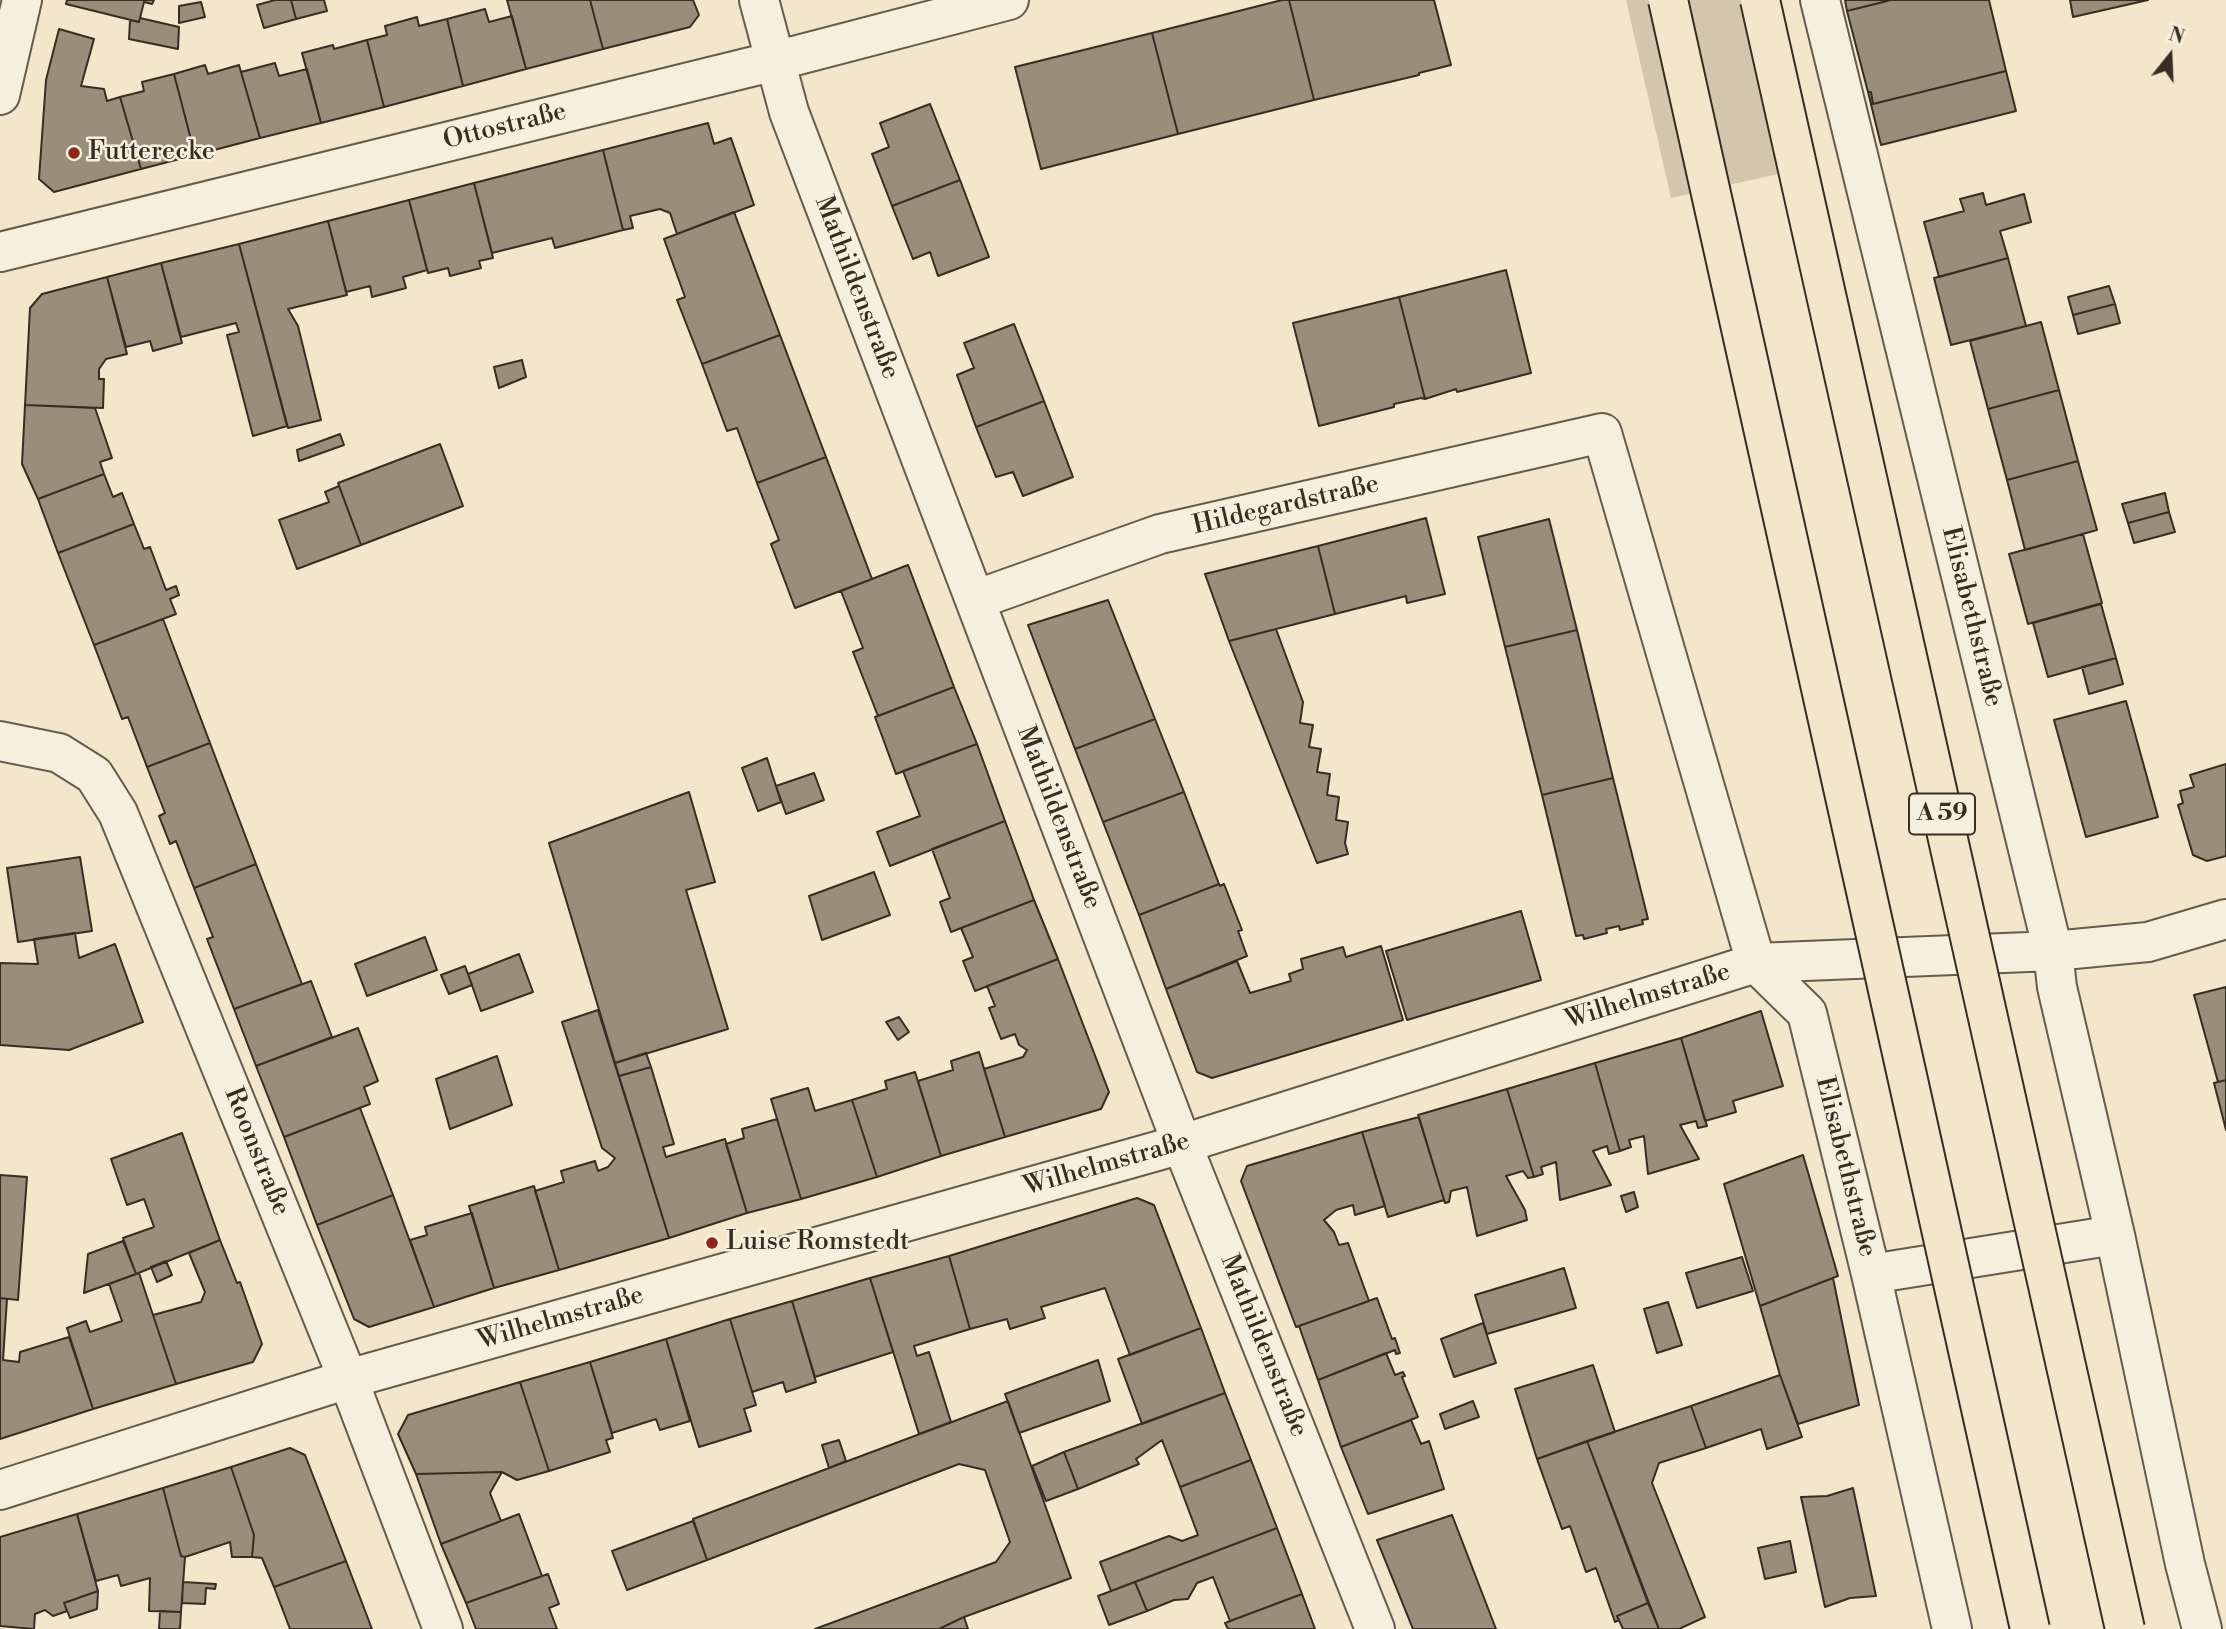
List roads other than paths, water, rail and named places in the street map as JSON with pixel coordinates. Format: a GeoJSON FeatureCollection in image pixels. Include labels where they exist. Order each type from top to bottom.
{"type":"FeatureCollection","features":[{"type":"Feature","properties":{"kind":"highway"},"geometry":{"type":"LineString","coordinates":[[1668,0],[2030,1629]]}},
{"type":"Feature","properties":{"kind":"highway","name":"A 59"},"geometry":{"type":"LineString","coordinates":[[1760,0],[2124,1629]]}},
{"type":"Feature","properties":{"kind":"street"},"geometry":{"type":"LineString","coordinates":[[0,95],[22,0]]}},
{"type":"Feature","properties":{"kind":"street","name":"Mathildenstraße"},"geometry":{"type":"LineString","coordinates":[[759,0],[789,112],[1182,1144],[1375,1629]]}},
{"type":"Feature","properties":{"kind":"street","name":"Ottostraße"},"geometry":{"type":"LineString","coordinates":[[0,252],[775,61],[1009,0]]}},
{"type":"Feature","properties":{"kind":"street","name":"Elisabethstraße"},"geometry":{"type":"LineString","coordinates":[[1820,0],[2053,951],[2057,987],[2115,1235],[2185,1564],[2202,1629]]}},
{"type":"Feature","properties":{"kind":"street","name":"Elisabethstraße"},"geometry":{"type":"LineString","coordinates":[[1602,433],[1756,963],[1807,1013],[1871,1274],[1952,1629]]}},
{"type":"Feature","properties":{"kind":"street","name":"Hildegardstraße"},"geometry":{"type":"LineString","coordinates":[[975,600],[1160,534],[1602,433]]}},
{"type":"Feature","properties":{"kind":"street","name":"Roonstraße"},"geometry":{"type":"LineString","coordinates":[[0,741],[59,753],[94,775],[118,813],[348,1379],[443,1629]]}},
{"type":"Feature","properties":{"kind":"street","name":"Wilhelmstraße"},"geometry":{"type":"LineString","coordinates":[[0,1490],[348,1379],[1182,1144],[1756,963],[2053,951],[2148,942],[2226,919]]}},
{"type":"Feature","properties":{"kind":"street","name":"Elisabethstraße"},"geometry":{"type":"LineString","coordinates":[[1871,1274],[2115,1235]]}},
{"type":"Feature","properties":{"kind":"place","name":"Futterecke"},"geometry":{"type":"Point","coordinates":[74,153]}},
{"type":"Feature","properties":{"kind":"place","name":"Luise Romstedt"},"geometry":{"type":"Point","coordinates":[712,1243]}}]}
